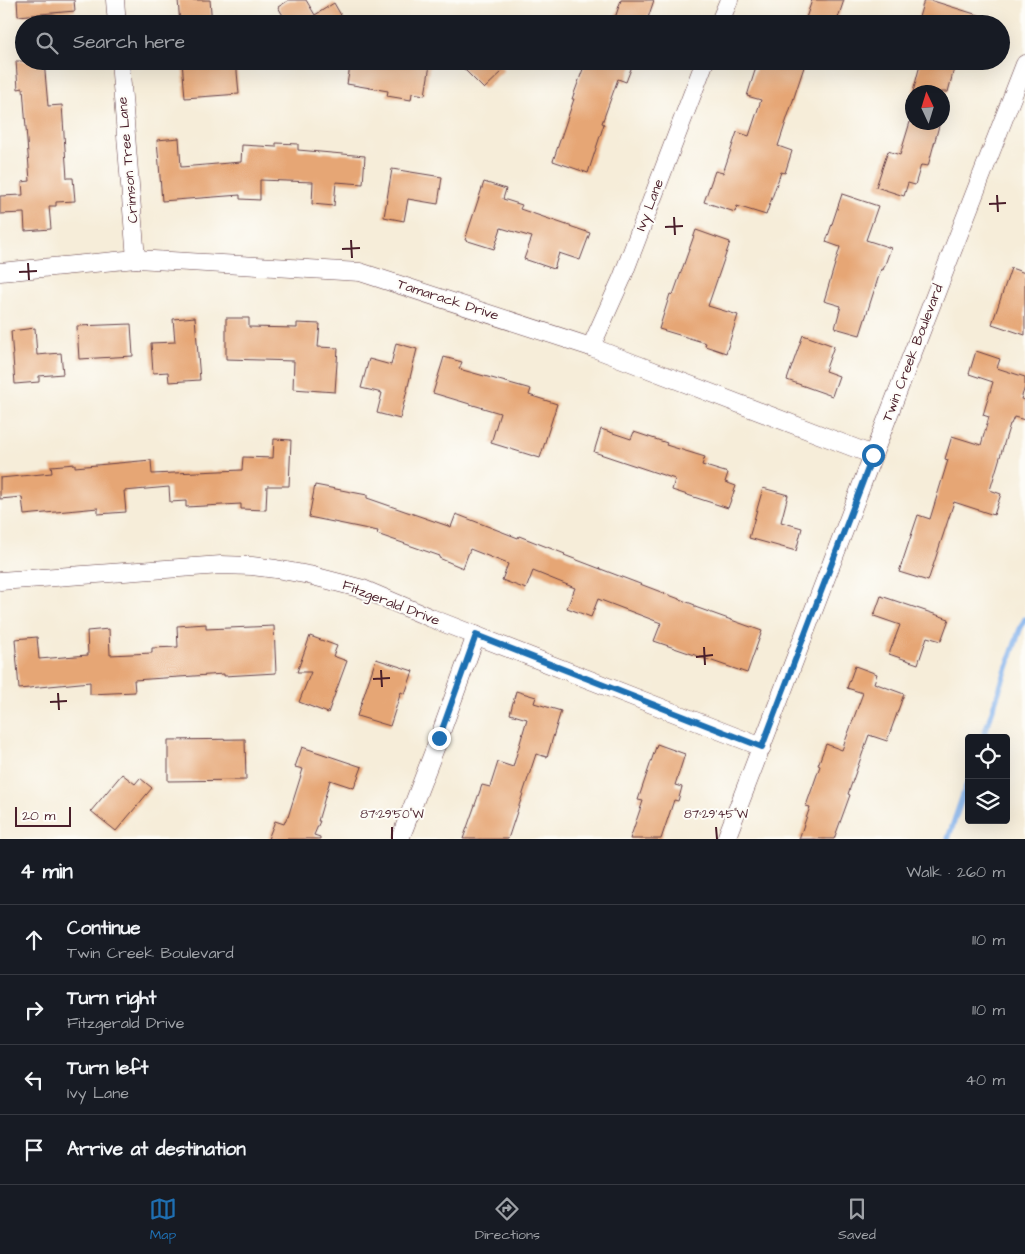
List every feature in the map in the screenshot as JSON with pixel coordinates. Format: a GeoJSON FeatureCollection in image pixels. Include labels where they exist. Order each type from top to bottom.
{"type":"FeatureCollection","features":[{"type":"Feature","properties":{"kind":"street"},"geometry":{"type":"LineString","coordinates":[[115,0],[116,15]]}},
{"type":"Feature","properties":{"kind":"street"},"geometry":{"type":"LineString","coordinates":[[722,15],[728,0]]}},
{"type":"Feature","properties":{"kind":"street","name":"Twin Creek Boulevard"},"geometry":{"type":"LineString","coordinates":[[726,839],[1025,64]]}},
{"type":"Feature","properties":{"kind":"street","name":"Crimson Tree Lane"},"geometry":{"type":"LineString","coordinates":[[121,70],[136,259]]}},
{"type":"Feature","properties":{"kind":"street","name":"Ivy Lane"},"geometry":{"type":"LineString","coordinates":[[591,347],[622,278],[702,70]]}},
{"type":"Feature","properties":{"kind":"street","name":"Tamarack Drive"},"geometry":{"type":"LineString","coordinates":[[0,272],[136,259],[360,272],[591,347],[873,455]]}},
{"type":"Feature","properties":{"kind":"street","name":"Fitzgerald Drive"},"geometry":{"type":"LineString","coordinates":[[0,581],[222,565],[252,566],[309,575],[363,589],[431,618],[762,747]]}},
{"type":"Feature","properties":{"kind":"street"},"geometry":{"type":"LineString","coordinates":[[400,839],[476,635]]}},
{"type":"Feature","properties":{"kind":"building"},"geometry":{"type":"Polygon","coordinates":[[[17,0],[74,0],[75,11],[18,15],[17,0]]]}},
{"type":"Feature","properties":{"kind":"building"},"geometry":{"type":"Polygon","coordinates":[[[178,0],[210,0],[211,15],[179,15],[178,0]]]}},
{"type":"Feature","properties":{"kind":"building"},"geometry":{"type":"Polygon","coordinates":[[[289,0],[306,0],[315,15],[283,15],[278,7],[289,0]]]}},
{"type":"Feature","properties":{"kind":"building"},"geometry":{"type":"Polygon","coordinates":[[[621,0],[654,0],[649,15],[616,15],[621,0]]]}},
{"type":"Feature","properties":{"kind":"building"},"geometry":{"type":"Polygon","coordinates":[[[812,0],[844,0],[839,15],[807,15],[812,0]]]}},
{"type":"Feature","properties":{"kind":"building"},"geometry":{"type":"Polygon","coordinates":[[[924,0],[930,0],[978,15],[920,15],[924,0]]]}},
{"type":"Feature","properties":{"kind":"building"},"geometry":{"type":"Polygon","coordinates":[[[334,3],[341,15],[315,15],[334,3]]]}},
{"type":"Feature","properties":{"kind":"building"},"geometry":{"type":"Polygon","coordinates":[[[17,70],[45,70],[48,106],[62,105],[67,178],[73,178],[75,201],[56,202],[56,206],[49,206],[51,229],[25,231],[24,213],[0,214],[0,196],[23,195],[22,182],[30,181],[23,88],[18,89],[17,70]]]}},
{"type":"Feature","properties":{"kind":"building"},"geometry":{"type":"Polygon","coordinates":[[[183,70],[237,70],[239,94],[185,98],[183,70]]]}},
{"type":"Feature","properties":{"kind":"building"},"geometry":{"type":"Polygon","coordinates":[[[349,70],[429,70],[425,95],[412,93],[411,100],[387,96],[388,91],[347,84],[349,70]]]}},
{"type":"Feature","properties":{"kind":"building"},"geometry":{"type":"Polygon","coordinates":[[[465,70],[504,70],[484,89],[465,70]]]}},
{"type":"Feature","properties":{"kind":"building"},"geometry":{"type":"Polygon","coordinates":[[[583,70],[631,70],[626,82],[618,79],[602,123],[604,124],[588,173],[553,161],[574,99],[572,99],[583,70]]]}},
{"type":"Feature","properties":{"kind":"building"},"geometry":{"type":"Polygon","coordinates":[[[755,70],[803,70],[778,146],[792,151],[785,173],[781,172],[766,215],[737,206],[735,212],[704,202],[715,171],[723,173],[737,132],[749,136],[761,100],[747,96],[755,70]]]}},
{"type":"Feature","properties":{"kind":"building"},"geometry":{"type":"Polygon","coordinates":[[[919,70],[954,70],[950,85],[915,85],[919,70]]]}},
{"type":"Feature","properties":{"kind":"building"},"geometry":{"type":"Polygon","coordinates":[[[908,130],[938,130],[928,166],[921,165],[915,185],[908,183],[904,196],[876,187],[888,151],[900,155],[908,130]]]}},
{"type":"Feature","properties":{"kind":"building"},"geometry":{"type":"Polygon","coordinates":[[[179,138],[181,167],[241,162],[242,145],[276,147],[276,143],[298,144],[298,150],[365,156],[363,184],[336,182],[334,206],[312,204],[313,182],[260,180],[260,200],[240,199],[240,195],[162,201],[157,140],[179,138]]]}},
{"type":"Feature","properties":{"kind":"building"},"geometry":{"type":"Polygon","coordinates":[[[392,169],[442,177],[438,204],[408,199],[404,221],[384,217],[392,169]]]}},
{"type":"Feature","properties":{"kind":"building"},"geometry":{"type":"Polygon","coordinates":[[[484,182],[506,189],[503,199],[522,205],[520,209],[590,233],[580,260],[559,253],[554,269],[524,259],[532,237],[501,228],[494,249],[465,240],[484,182]]]}},
{"type":"Feature","properties":{"kind":"building"},"geometry":{"type":"Polygon","coordinates":[[[842,194],[878,206],[866,240],[891,248],[883,270],[881,269],[860,335],[835,328],[841,306],[824,301],[840,247],[826,242],[842,194]]]}},
{"type":"Feature","properties":{"kind":"building"},"geometry":{"type":"Polygon","coordinates":[[[696,230],[730,242],[708,306],[738,315],[726,353],[705,346],[706,343],[659,329],[670,294],[673,295],[696,230]]]}},
{"type":"Feature","properties":{"kind":"building"},"geometry":{"type":"Polygon","coordinates":[[[1011,268],[1025,273],[1025,335],[992,324],[1011,268]]]}},
{"type":"Feature","properties":{"kind":"building"},"geometry":{"type":"Polygon","coordinates":[[[195,317],[200,380],[169,382],[168,372],[153,373],[151,343],[175,342],[173,319],[195,317]]]}},
{"type":"Feature","properties":{"kind":"building"},"geometry":{"type":"Polygon","coordinates":[[[226,318],[249,318],[249,327],[297,328],[297,323],[320,324],[318,347],[338,348],[335,392],[293,389],[294,361],[226,359],[226,318]]]}},
{"type":"Feature","properties":{"kind":"building"},"geometry":{"type":"Polygon","coordinates":[[[131,324],[133,356],[79,359],[77,326],[131,324]]]}},
{"type":"Feature","properties":{"kind":"building"},"geometry":{"type":"Polygon","coordinates":[[[35,328],[37,355],[61,353],[63,374],[39,376],[39,382],[15,384],[11,331],[35,328]]]}},
{"type":"Feature","properties":{"kind":"building"},"geometry":{"type":"Polygon","coordinates":[[[803,335],[834,346],[825,371],[839,376],[832,396],[787,380],[803,335]]]}},
{"type":"Feature","properties":{"kind":"building"},"geometry":{"type":"Polygon","coordinates":[[[396,343],[417,349],[400,419],[377,413],[382,393],[361,388],[369,359],[391,365],[396,343]]]}},
{"type":"Feature","properties":{"kind":"building"},"geometry":{"type":"Polygon","coordinates":[[[976,351],[1000,359],[997,368],[1025,377],[1025,387],[1021,399],[1025,400],[1025,420],[1014,417],[1010,424],[990,490],[1001,494],[994,515],[954,502],[928,581],[899,572],[918,515],[930,519],[948,460],[945,459],[952,436],[981,445],[989,417],[983,415],[993,382],[969,374],[976,351]]]}},
{"type":"Feature","properties":{"kind":"building"},"geometry":{"type":"Polygon","coordinates":[[[444,357],[462,362],[459,369],[531,389],[529,395],[557,404],[540,458],[491,443],[500,413],[433,393],[444,357]]]}},
{"type":"Feature","properties":{"kind":"building"},"geometry":{"type":"Polygon","coordinates":[[[601,429],[631,439],[634,432],[667,443],[666,445],[705,457],[702,465],[728,473],[725,482],[736,486],[728,508],[672,490],[675,479],[594,452],[601,429]]]}},
{"type":"Feature","properties":{"kind":"building"},"geometry":{"type":"Polygon","coordinates":[[[274,439],[291,440],[289,486],[267,486],[266,510],[241,509],[241,504],[186,507],[186,501],[170,502],[169,487],[124,491],[126,512],[98,514],[98,508],[24,515],[22,497],[0,499],[0,478],[52,473],[51,466],[75,464],[75,467],[151,460],[152,474],[242,470],[243,457],[273,458],[274,439]]]}},
{"type":"Feature","properties":{"kind":"building"},"geometry":{"type":"Polygon","coordinates":[[[315,485],[367,495],[367,498],[451,527],[456,514],[518,538],[519,536],[695,605],[695,607],[762,631],[747,673],[654,641],[661,623],[598,599],[591,617],[567,608],[575,588],[533,571],[526,589],[502,580],[508,564],[470,549],[463,568],[439,558],[440,556],[377,534],[378,531],[309,517],[315,485]]]}},
{"type":"Feature","properties":{"kind":"building"},"geometry":{"type":"Polygon","coordinates":[[[763,488],[788,495],[781,522],[802,528],[796,551],[749,538],[763,488]]]}},
{"type":"Feature","properties":{"kind":"building"},"geometry":{"type":"Polygon","coordinates":[[[881,596],[949,619],[941,641],[927,637],[918,664],[889,654],[900,625],[874,616],[881,596]]]}},
{"type":"Feature","properties":{"kind":"building"},"geometry":{"type":"Polygon","coordinates":[[[206,624],[206,629],[274,626],[276,673],[224,676],[224,674],[134,680],[135,692],[90,694],[90,682],[19,689],[15,639],[37,637],[39,659],[88,655],[87,631],[109,629],[110,655],[152,653],[152,648],[178,647],[177,626],[206,624]]]}},
{"type":"Feature","properties":{"kind":"building"},"geometry":{"type":"Polygon","coordinates":[[[310,636],[337,646],[333,656],[347,661],[328,713],[299,702],[311,672],[297,672],[310,636]]]}},
{"type":"Feature","properties":{"kind":"building"},"geometry":{"type":"Polygon","coordinates":[[[376,659],[413,671],[405,694],[401,692],[390,726],[357,716],[376,659]]]}},
{"type":"Feature","properties":{"kind":"building"},"geometry":{"type":"Polygon","coordinates":[[[855,666],[877,674],[874,683],[904,694],[887,741],[869,735],[834,839],[799,839],[810,807],[806,806],[826,744],[842,750],[863,693],[847,688],[855,666]]]}},
{"type":"Feature","properties":{"kind":"building"},"geometry":{"type":"Polygon","coordinates":[[[516,691],[536,697],[534,703],[561,711],[547,757],[536,754],[508,839],[463,839],[482,785],[490,787],[498,762],[513,767],[527,719],[510,714],[516,691]]]}},
{"type":"Feature","properties":{"kind":"building"},"geometry":{"type":"Polygon","coordinates":[[[245,739],[246,780],[168,781],[168,740],[245,739]]]}},
{"type":"Feature","properties":{"kind":"building"},"geometry":{"type":"Polygon","coordinates":[[[657,744],[685,754],[675,785],[682,787],[678,801],[674,800],[661,839],[630,839],[643,801],[638,800],[657,744]]]}},
{"type":"Feature","properties":{"kind":"building"},"geometry":{"type":"Polygon","coordinates":[[[302,747],[362,767],[354,788],[330,780],[318,821],[320,821],[314,835],[320,837],[320,839],[268,839],[275,821],[284,824],[288,817],[303,769],[295,767],[302,747]]]}},
{"type":"Feature","properties":{"kind":"building"},"geometry":{"type":"Polygon","coordinates":[[[122,774],[135,784],[140,778],[152,788],[116,831],[91,811],[122,774]]]}},
{"type":"Feature","properties":{"kind":"waterway"},"geometry":{"type":"LineString","coordinates":[[984,734],[1025,619]]}},
{"type":"Feature","properties":{"kind":"waterway"},"geometry":{"type":"LineString","coordinates":[[948,839],[969,779]]}},
{"type":"Feature","properties":{"kind":"route"},"geometry":{"type":"LineString","coordinates":[[439,738],[476,635],[762,747],[873,455]]}}]}
